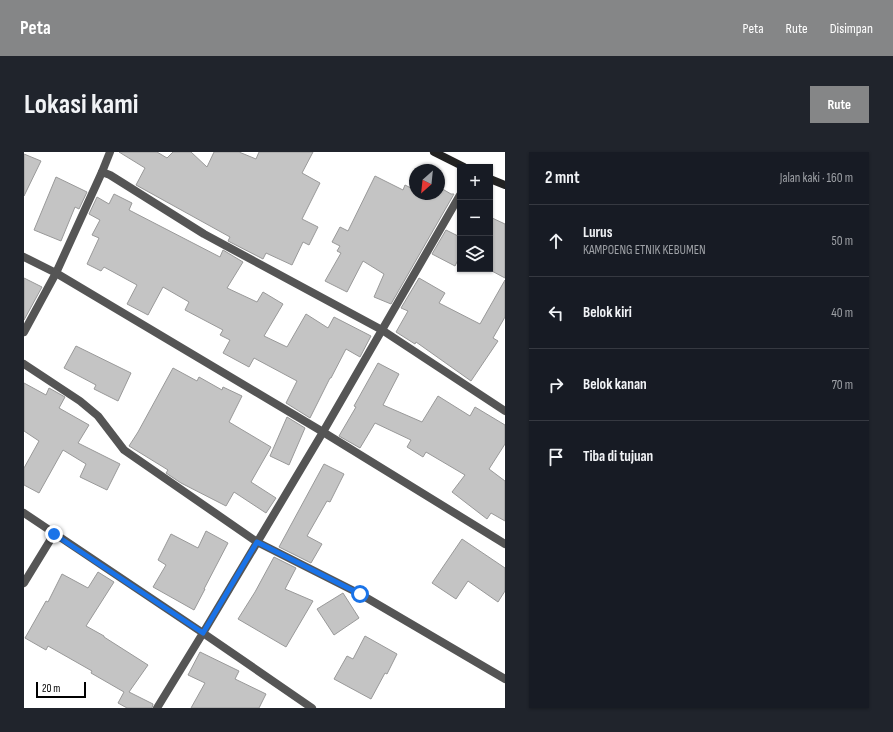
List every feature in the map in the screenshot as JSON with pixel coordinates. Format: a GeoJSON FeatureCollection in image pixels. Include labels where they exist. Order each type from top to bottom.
{"type":"FeatureCollection","features":[{"type":"Feature","properties":{"kind":"main road"},"geometry":{"type":"LineString","coordinates":[[434,152],[458,164]]}},
{"type":"Feature","properties":{"kind":"main road"},"geometry":{"type":"LineString","coordinates":[[493,179],[505,185]]}},
{"type":"Feature","properties":{"kind":"street"},"geometry":{"type":"LineString","coordinates":[[24,332],[56,273],[110,152]]}},
{"type":"Feature","properties":{"kind":"street"},"geometry":{"type":"LineString","coordinates":[[102,172],[110,175],[204,234],[382,330],[505,411]]}},
{"type":"Feature","properties":{"kind":"street"},"geometry":{"type":"LineString","coordinates":[[157,708],[323,432],[457,200]]}},
{"type":"Feature","properties":{"kind":"street"},"geometry":{"type":"LineString","coordinates":[[24,257],[56,273],[323,432],[505,544]]}},
{"type":"Feature","properties":{"kind":"street"},"geometry":{"type":"LineString","coordinates":[[24,364],[80,401],[98,416],[124,450],[257,542],[360,594],[505,679]]}},
{"type":"Feature","properties":{"kind":"street"},"geometry":{"type":"LineString","coordinates":[[24,513],[312,708]]}},
{"type":"Feature","properties":{"kind":"street"},"geometry":{"type":"LineString","coordinates":[[24,583],[54,534]]}},
{"type":"Feature","properties":{"kind":"building"},"geometry":{"type":"Polygon","coordinates":[[[119,152],[157,152],[167,158],[173,152],[191,152],[207,167],[214,152],[239,152],[256,159],[259,152],[313,152],[302,173],[320,183],[302,219],[318,227],[309,245],[303,242],[292,265],[266,253],[263,259],[228,241],[230,237],[136,185],[145,168],[119,152]]]}},
{"type":"Feature","properties":{"kind":"building"},"geometry":{"type":"Polygon","coordinates":[[[24,154],[41,161],[24,196],[24,154]]]}},
{"type":"Feature","properties":{"kind":"building"},"geometry":{"type":"Polygon","coordinates":[[[375,176],[403,190],[405,185],[409,187],[409,200],[445,200],[445,190],[454,194],[391,304],[374,297],[384,274],[363,261],[347,292],[325,281],[341,253],[337,251],[340,246],[332,242],[340,227],[348,231],[375,176]]]}},
{"type":"Feature","properties":{"kind":"building"},"geometry":{"type":"Polygon","coordinates":[[[56,177],[87,192],[79,209],[75,207],[61,241],[34,230],[56,177]]]}},
{"type":"Feature","properties":{"kind":"building"},"geometry":{"type":"Polygon","coordinates":[[[114,194],[132,203],[129,210],[220,257],[223,250],[243,262],[227,288],[257,302],[263,292],[283,304],[264,336],[287,347],[306,314],[328,328],[334,317],[371,336],[360,357],[346,349],[310,418],[286,403],[297,381],[254,358],[249,367],[223,353],[230,340],[220,335],[223,330],[185,310],[189,302],[163,287],[148,315],[127,304],[137,285],[104,267],[101,271],[87,264],[99,238],[92,235],[100,220],[89,214],[97,197],[109,204],[114,194]]]}},
{"type":"Feature","properties":{"kind":"building"},"geometry":{"type":"Polygon","coordinates":[[[493,218],[505,224],[505,278],[493,272],[493,218]]]}},
{"type":"Feature","properties":{"kind":"building"},"geometry":{"type":"Polygon","coordinates":[[[446,230],[457,236],[457,262],[455,266],[432,254],[446,230]]]}},
{"type":"Feature","properties":{"kind":"building"},"geometry":{"type":"Polygon","coordinates":[[[24,278],[42,287],[24,320],[24,278]]]}},
{"type":"Feature","properties":{"kind":"building"},"geometry":{"type":"Polygon","coordinates":[[[419,278],[445,293],[439,303],[480,324],[505,280],[505,317],[493,338],[498,341],[471,381],[416,342],[415,344],[396,332],[408,311],[401,308],[419,278]]]}},
{"type":"Feature","properties":{"kind":"building"},"geometry":{"type":"Polygon","coordinates":[[[76,346],[131,373],[118,401],[94,389],[96,385],[64,368],[76,346]]]}},
{"type":"Feature","properties":{"kind":"building"},"geometry":{"type":"Polygon","coordinates":[[[378,363],[399,374],[383,405],[422,422],[438,396],[470,416],[475,407],[505,425],[505,444],[489,469],[505,481],[505,521],[491,513],[487,519],[452,492],[465,475],[426,452],[423,457],[407,447],[411,440],[375,423],[360,448],[339,436],[356,407],[354,406],[378,363]]]}},
{"type":"Feature","properties":{"kind":"building"},"geometry":{"type":"Polygon","coordinates":[[[173,368],[197,381],[199,377],[222,390],[223,387],[242,396],[229,422],[271,447],[251,482],[276,498],[266,513],[234,492],[226,506],[181,483],[166,473],[168,470],[129,446],[173,368]]]}},
{"type":"Feature","properties":{"kind":"building"},"geometry":{"type":"Polygon","coordinates":[[[24,383],[46,395],[49,388],[65,397],[59,408],[89,425],[78,443],[120,464],[107,490],[80,477],[86,464],[63,450],[39,493],[24,485],[24,468],[39,441],[24,431],[24,383]]]}},
{"type":"Feature","properties":{"kind":"building"},"geometry":{"type":"Polygon","coordinates":[[[287,417],[305,428],[289,465],[270,456],[287,417]]]}},
{"type":"Feature","properties":{"kind":"building"},"geometry":{"type":"Polygon","coordinates":[[[324,464],[344,474],[330,502],[327,501],[307,536],[322,544],[311,563],[279,547],[324,464]]]}},
{"type":"Feature","properties":{"kind":"building"},"geometry":{"type":"Polygon","coordinates":[[[206,531],[228,543],[194,610],[153,587],[166,565],[158,560],[171,534],[198,548],[206,531]]]}},
{"type":"Feature","properties":{"kind":"building"},"geometry":{"type":"Polygon","coordinates":[[[462,539],[505,568],[505,591],[498,602],[468,581],[456,599],[432,583],[462,539]]]}},
{"type":"Feature","properties":{"kind":"building"},"geometry":{"type":"Polygon","coordinates":[[[274,557],[296,568],[285,589],[313,601],[286,647],[238,619],[274,557]]]}},
{"type":"Feature","properties":{"kind":"building"},"geometry":{"type":"Polygon","coordinates":[[[98,572],[114,582],[86,626],[148,665],[129,692],[153,704],[152,708],[127,708],[118,703],[124,692],[91,673],[92,671],[48,646],[46,650],[25,638],[46,601],[48,602],[62,574],[88,588],[98,572]]]}},
{"type":"Feature","properties":{"kind":"building"},"geometry":{"type":"Polygon","coordinates":[[[343,593],[359,618],[334,635],[317,609],[343,593]]]}},
{"type":"Feature","properties":{"kind":"building"},"geometry":{"type":"Polygon","coordinates":[[[365,636],[397,654],[387,674],[385,673],[371,699],[334,679],[347,656],[353,659],[365,636]]]}},
{"type":"Feature","properties":{"kind":"building"},"geometry":{"type":"Polygon","coordinates":[[[200,652],[239,671],[235,679],[266,694],[259,708],[191,708],[205,683],[188,675],[200,652]]]}},
{"type":"Feature","properties":{"kind":"route"},"geometry":{"type":"LineString","coordinates":[[54,534],[203,633],[257,542],[360,594]]}}]}
